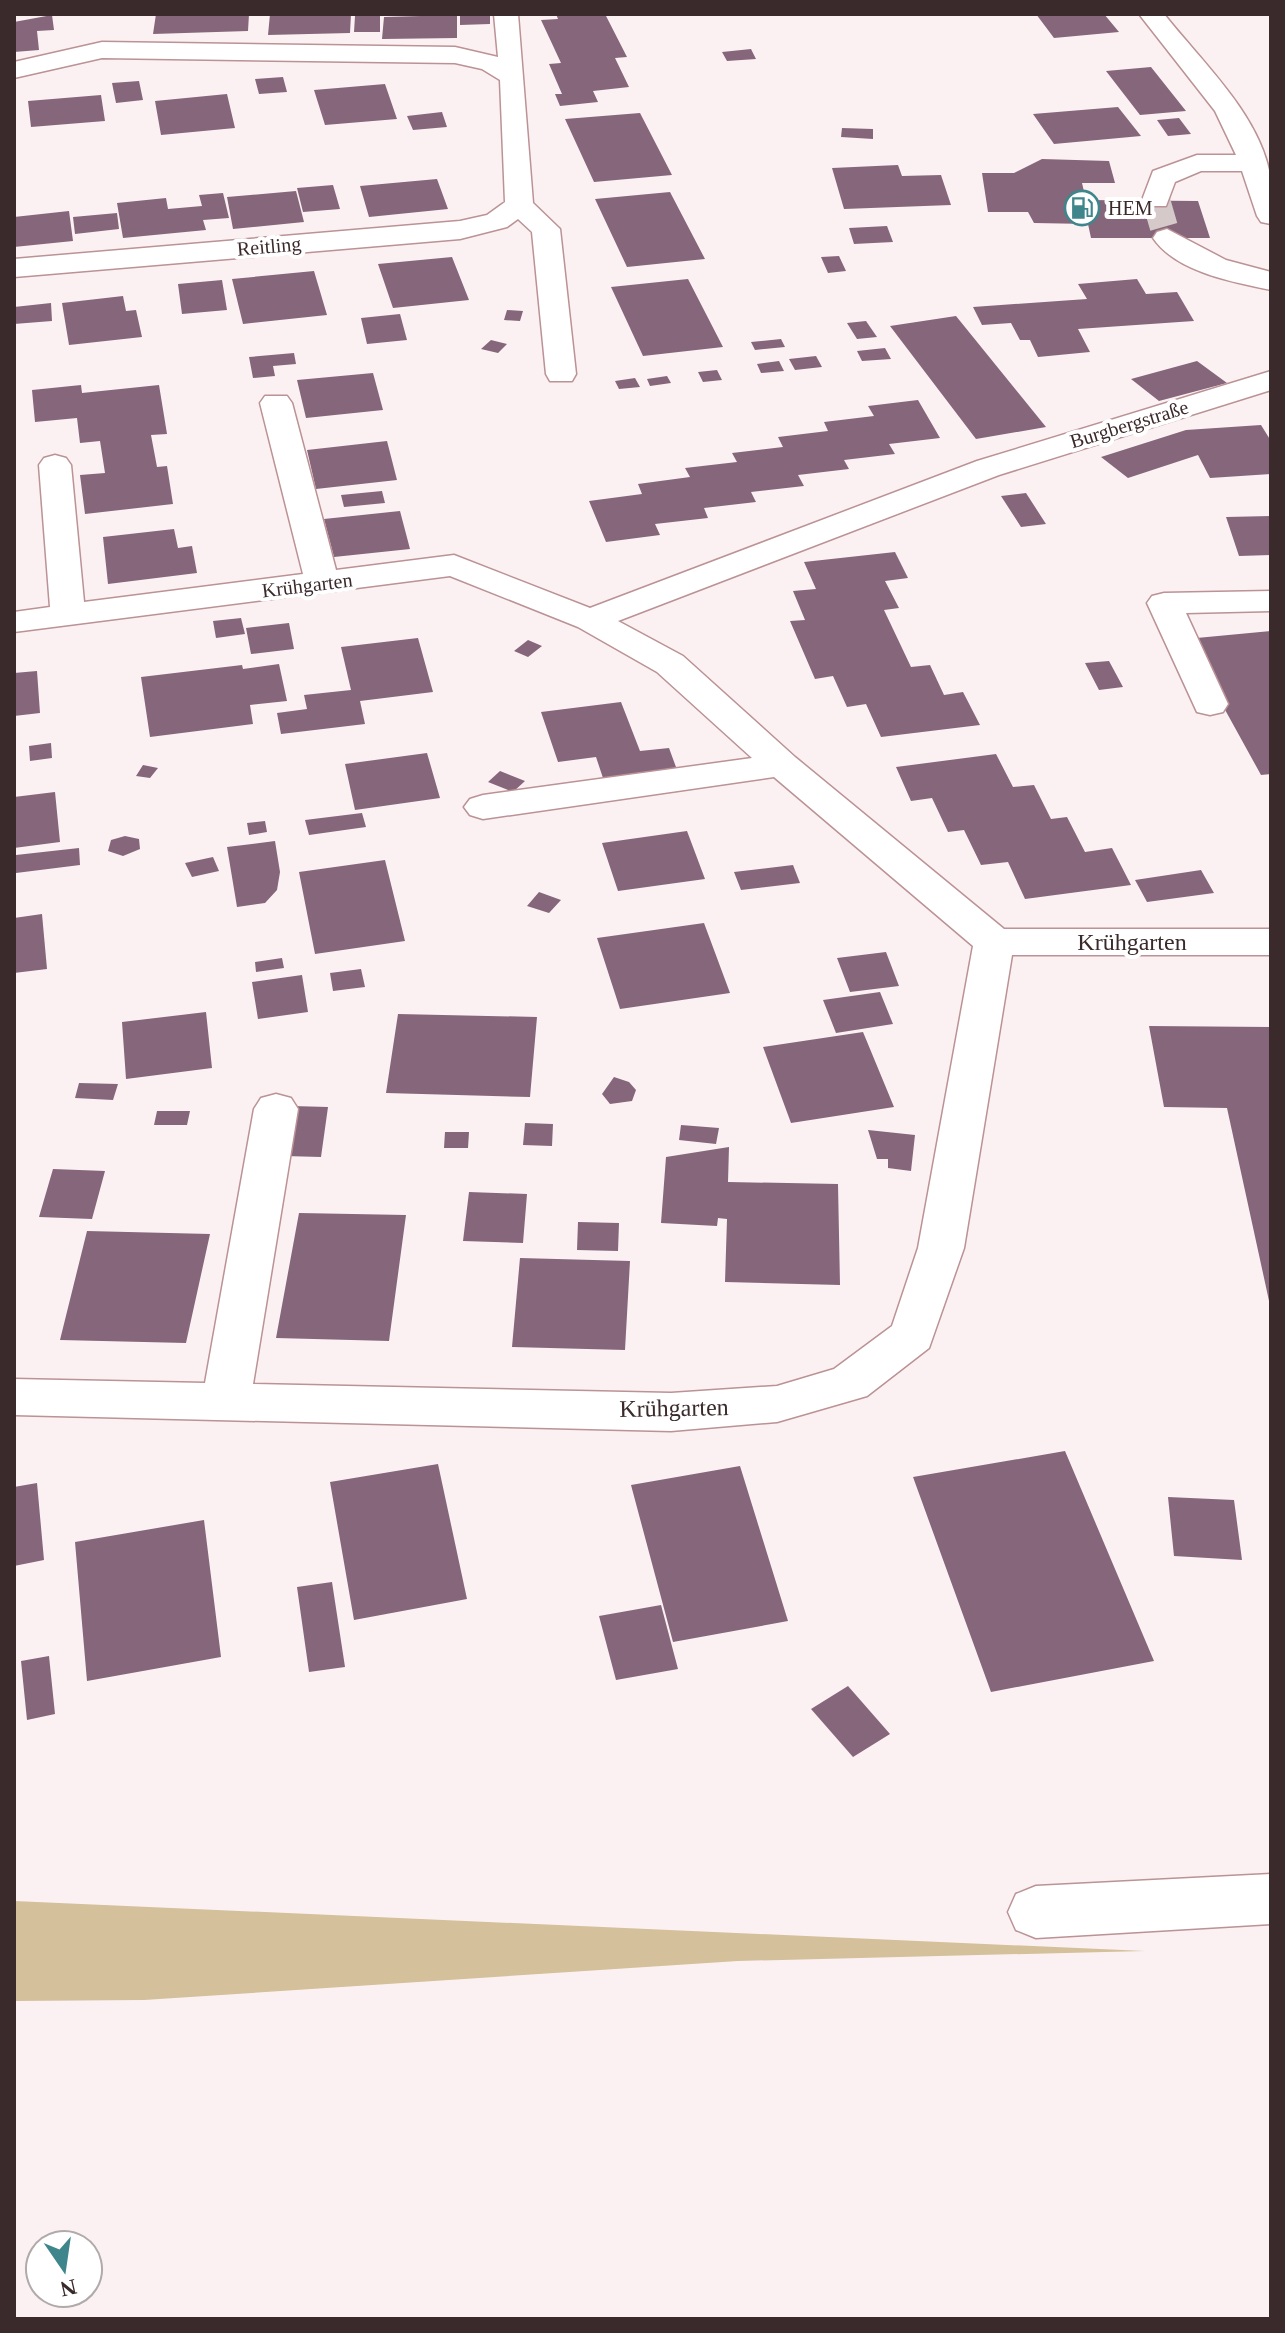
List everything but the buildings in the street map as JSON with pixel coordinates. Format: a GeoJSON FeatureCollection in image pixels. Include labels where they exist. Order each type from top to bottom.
{"type":"FeatureCollection","features":[{"type":"Feature","properties":{"kind":"street"},"geometry":{"type":"LineString","coordinates":[[506,14],[513,77],[519,205],[546,229],[561,374]]}},
{"type":"Feature","properties":{"kind":"street"},"geometry":{"type":"LineString","coordinates":[[1151,14],[1247,122],[1254,163],[1271,216]]}},
{"type":"Feature","properties":{"kind":"street"},"geometry":{"type":"LineString","coordinates":[[14,70],[34,68],[104,38],[455,55],[491,63],[513,77]]}},
{"type":"Feature","properties":{"kind":"street"},"geometry":{"type":"LineString","coordinates":[[1156,200],[1163,177],[1197,163],[1254,163]]}},
{"type":"Feature","properties":{"kind":"street","name":"Reitling"},"geometry":{"type":"LineString","coordinates":[[14,268],[460,230],[497,221],[519,205]]}},
{"type":"Feature","properties":{"kind":"street"},"geometry":{"type":"LineString","coordinates":[[1167,238],[1183,252],[1218,267],[1271,281]]}},
{"type":"Feature","properties":{"kind":"street","name":"Burgbergstraße"},"geometry":{"type":"LineString","coordinates":[[590,620],[988,468],[1271,380]]}},
{"type":"Feature","properties":{"kind":"street"},"geometry":{"type":"LineString","coordinates":[[276,403],[323,584]]}},
{"type":"Feature","properties":{"kind":"street"},"geometry":{"type":"LineString","coordinates":[[55,465],[68,615]]}},
{"type":"Feature","properties":{"kind":"street","name":"Krühgarten"},"geometry":{"type":"LineString","coordinates":[[14,622],[454,565],[590,620],[670,664],[782,765],[994,942],[1271,942]]}},
{"type":"Feature","properties":{"kind":"street"},"geometry":{"type":"LineString","coordinates":[[1210,704],[1164,603],[1271,601]]}},
{"type":"Feature","properties":{"kind":"street"},"geometry":{"type":"LineString","coordinates":[[483,807],[782,765]]}},
{"type":"Feature","properties":{"kind":"street","name":"Krühgarten"},"geometry":{"type":"LineString","coordinates":[[14,1397],[671,1412],[777,1404],[850,1383],[912,1336],[941,1248],[994,942]]}},
{"type":"Feature","properties":{"kind":"street"},"geometry":{"type":"LineString","coordinates":[[226,1401],[276,1109]]}},
{"type":"Feature","properties":{"kind":"street"},"geometry":{"type":"LineString","coordinates":[[1036,1912],[1271,1899]]}},
{"type":"Feature","properties":{"kind":"shaded area"},"geometry":{"type":"Polygon","coordinates":[[[14,1901],[1145,1951],[738,1961],[144,2000],[14,2001],[14,1901]]]}},
{"type":"Feature","properties":{"kind":"tunnel"},"geometry":{"type":"LineString","coordinates":[[1156,200],[1167,238]]}},
{"type":"Feature","properties":{"kind":"place","name":"HEM"},"geometry":{"type":"Point","coordinates":[1082,208]}}]}
